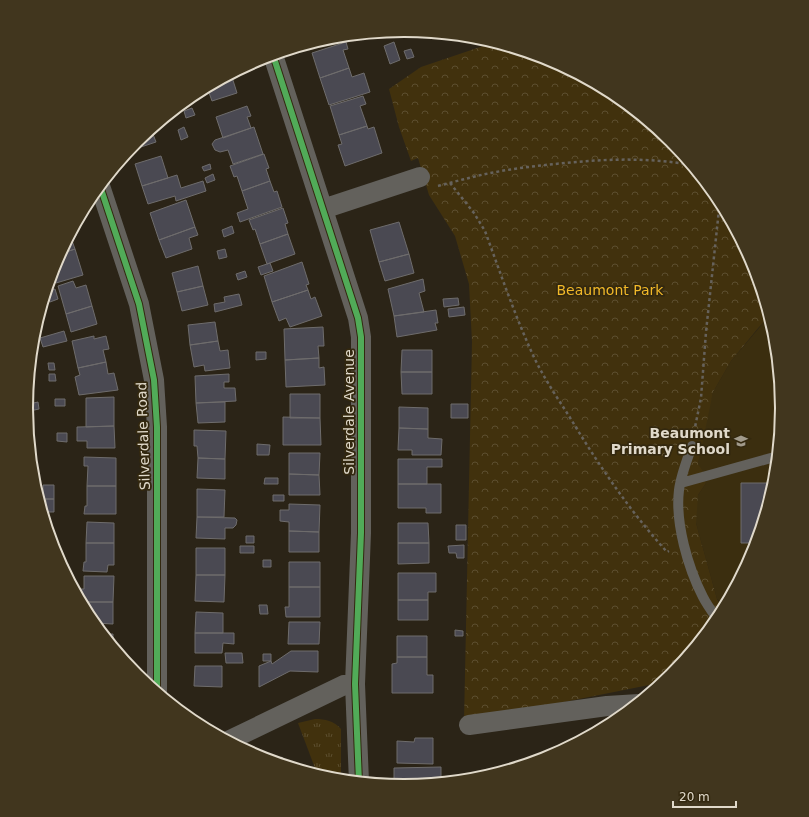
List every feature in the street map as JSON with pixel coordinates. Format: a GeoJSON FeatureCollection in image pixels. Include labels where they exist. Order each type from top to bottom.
{"type":"FeatureCollection","features":[{"type":"Feature","properties":{"kind":"street","name":"Silverdale Avenue"},"geometry":{"type":"LineString","coordinates":[[275,61],[358,318],[361,337],[360,533],[355,684],[358,777]]}},
{"type":"Feature","properties":{"kind":"street"},"geometry":{"type":"LineString","coordinates":[[324,210],[427,182]]}},
{"type":"Feature","properties":{"kind":"street","name":"Silverdale Road"},"geometry":{"type":"LineString","coordinates":[[102,193],[139,304],[154,380],[157,427],[157,685]]}},
{"type":"Feature","properties":{"kind":"street"},"geometry":{"type":"LineString","coordinates":[[234,738],[344,685],[355,684]]}},
{"type":"Feature","properties":{"kind":"street"},"geometry":{"type":"LineString","coordinates":[[470,724],[607,706],[629,705]]}},
{"type":"Feature","properties":{"kind":"lane"},"geometry":{"type":"LineString","coordinates":[[692,446],[680,483],[678,510],[681,531],[688,558],[703,597],[714,614]]}},
{"type":"Feature","properties":{"kind":"lane"},"geometry":{"type":"LineString","coordinates":[[680,483],[773,457]]}},
{"type":"Feature","properties":{"kind":"path"},"geometry":{"type":"LineString","coordinates":[[427,182],[450,183],[519,169],[584,161],[632,159],[670,161],[683,163]]}},
{"type":"Feature","properties":{"kind":"path"},"geometry":{"type":"LineString","coordinates":[[450,183],[474,213],[485,231],[532,354],[560,403],[590,450],[638,518],[667,552],[672,551],[671,546]]}},
{"type":"Feature","properties":{"kind":"path"},"geometry":{"type":"LineString","coordinates":[[692,446],[701,398],[706,332],[719,211]]}},
{"type":"Feature","properties":{"kind":"shaded area","name":"Beaumont Primary School"},"geometry":{"type":"Polygon","coordinates":[[[765,321],[773,360],[775,384],[776,408],[773,457],[763,505],[748,551],[738,573],[721,602],[717,599],[696,523],[695,507],[698,495],[706,483],[698,464],[706,417],[713,392],[731,361],[765,321]]]}},
{"type":"Feature","properties":{"kind":"green space","name":"Beaumont Park"},"geometry":{"type":"Polygon","coordinates":[[[484,46],[547,65],[590,87],[631,114],[649,129],[684,164],[713,202],[738,244],[748,266],[765,321],[731,361],[713,392],[698,464],[702,470],[706,483],[698,495],[696,523],[717,599],[720,604],[699,635],[684,653],[653,684],[464,722],[472,342],[469,284],[455,236],[429,195],[418,158],[411,161],[399,127],[389,89],[421,67],[484,46]]]}},
{"type":"Feature","properties":{"kind":"green space"},"geometry":{"type":"Polygon","coordinates":[[[322,719],[335,724],[341,729],[341,774],[315,769],[298,723],[322,719]]]}},
{"type":"Feature","properties":{"kind":"building"},"geometry":{"type":"Polygon","coordinates":[[[346,42],[348,49],[343,50],[349,68],[320,78],[312,53],[346,42]]]}},
{"type":"Feature","properties":{"kind":"building"},"geometry":{"type":"Polygon","coordinates":[[[394,42],[400,60],[390,64],[384,46],[394,42]]]}},
{"type":"Feature","properties":{"kind":"building"},"geometry":{"type":"Polygon","coordinates":[[[411,49],[414,57],[407,59],[404,51],[411,49]]]}},
{"type":"Feature","properties":{"kind":"building"},"geometry":{"type":"Polygon","coordinates":[[[349,68],[352,77],[364,73],[370,92],[329,105],[320,78],[349,68]]]}},
{"type":"Feature","properties":{"kind":"building"},"geometry":{"type":"Polygon","coordinates":[[[233,79],[237,93],[212,101],[209,93],[233,79]]]}},
{"type":"Feature","properties":{"kind":"building"},"geometry":{"type":"Polygon","coordinates":[[[363,96],[366,104],[360,106],[367,126],[339,135],[330,106],[363,96]]]}},
{"type":"Feature","properties":{"kind":"building"},"geometry":{"type":"Polygon","coordinates":[[[247,106],[251,116],[247,117],[251,128],[223,138],[216,117],[247,106]]]}},
{"type":"Feature","properties":{"kind":"building"},"geometry":{"type":"Polygon","coordinates":[[[192,108],[195,115],[186,118],[184,111],[192,108]]]}},
{"type":"Feature","properties":{"kind":"building"},"geometry":{"type":"Polygon","coordinates":[[[367,126],[368,129],[374,127],[382,153],[345,166],[338,145],[342,144],[339,135],[367,126]]]}},
{"type":"Feature","properties":{"kind":"building"},"geometry":{"type":"Polygon","coordinates":[[[184,127],[188,137],[181,140],[178,130],[184,127]]]}},
{"type":"Feature","properties":{"kind":"building"},"geometry":{"type":"Polygon","coordinates":[[[254,127],[263,154],[233,164],[228,150],[220,152],[215,150],[212,144],[215,140],[254,127]]]}},
{"type":"Feature","properties":{"kind":"building"},"geometry":{"type":"Polygon","coordinates":[[[153,135],[156,142],[141,147],[153,135]]]}},
{"type":"Feature","properties":{"kind":"building"},"geometry":{"type":"Polygon","coordinates":[[[264,154],[269,168],[266,169],[270,181],[242,191],[237,176],[234,177],[230,166],[264,154]]]}},
{"type":"Feature","properties":{"kind":"building"},"geometry":{"type":"Polygon","coordinates":[[[161,156],[168,178],[142,186],[135,164],[161,156]]]}},
{"type":"Feature","properties":{"kind":"building"},"geometry":{"type":"Polygon","coordinates":[[[210,164],[211,169],[204,171],[202,167],[210,164]]]}},
{"type":"Feature","properties":{"kind":"building"},"geometry":{"type":"Polygon","coordinates":[[[213,174],[215,180],[207,183],[205,178],[213,174]]]}},
{"type":"Feature","properties":{"kind":"building"},"geometry":{"type":"Polygon","coordinates":[[[177,175],[181,188],[203,181],[206,191],[176,201],[175,196],[148,204],[142,186],[177,175]]]}},
{"type":"Feature","properties":{"kind":"building"},"geometry":{"type":"Polygon","coordinates":[[[270,181],[274,192],[277,191],[282,207],[240,222],[237,213],[248,209],[242,191],[270,181]]]}},
{"type":"Feature","properties":{"kind":"building"},"geometry":{"type":"Polygon","coordinates":[[[186,200],[195,227],[159,240],[150,213],[186,200]]]}},
{"type":"Feature","properties":{"kind":"building"},"geometry":{"type":"Polygon","coordinates":[[[283,208],[288,223],[285,224],[288,234],[260,244],[255,229],[253,230],[249,220],[283,208]]]}},
{"type":"Feature","properties":{"kind":"building"},"geometry":{"type":"Polygon","coordinates":[[[399,222],[409,254],[379,262],[370,230],[399,222]]]}},
{"type":"Feature","properties":{"kind":"building"},"geometry":{"type":"Polygon","coordinates":[[[232,226],[234,233],[224,237],[222,230],[232,226]]]}},
{"type":"Feature","properties":{"kind":"building"},"geometry":{"type":"Polygon","coordinates":[[[195,227],[198,235],[189,238],[192,249],[166,258],[159,240],[195,227]]]}},
{"type":"Feature","properties":{"kind":"building"},"geometry":{"type":"Polygon","coordinates":[[[288,234],[295,254],[267,264],[260,244],[288,234]]]}},
{"type":"Feature","properties":{"kind":"building"},"geometry":{"type":"Polygon","coordinates":[[[72,242],[75,249],[68,251],[72,242]]]}},
{"type":"Feature","properties":{"kind":"building"},"geometry":{"type":"Polygon","coordinates":[[[75,249],[83,275],[56,283],[61,266],[68,251],[75,249]]]}},
{"type":"Feature","properties":{"kind":"building"},"geometry":{"type":"Polygon","coordinates":[[[225,249],[227,257],[219,259],[217,251],[225,249]]]}},
{"type":"Feature","properties":{"kind":"building"},"geometry":{"type":"Polygon","coordinates":[[[409,254],[414,273],[385,281],[379,262],[409,254]]]}},
{"type":"Feature","properties":{"kind":"building"},"geometry":{"type":"Polygon","coordinates":[[[302,262],[309,284],[306,285],[308,290],[272,302],[264,276],[302,262]]]}},
{"type":"Feature","properties":{"kind":"building"},"geometry":{"type":"Polygon","coordinates":[[[270,263],[273,271],[261,275],[258,267],[270,263]]]}},
{"type":"Feature","properties":{"kind":"building"},"geometry":{"type":"Polygon","coordinates":[[[198,266],[203,286],[177,292],[172,273],[198,266]]]}},
{"type":"Feature","properties":{"kind":"building"},"geometry":{"type":"Polygon","coordinates":[[[245,271],[247,277],[238,280],[236,274],[245,271]]]}},
{"type":"Feature","properties":{"kind":"building"},"geometry":{"type":"Polygon","coordinates":[[[423,279],[425,291],[419,293],[424,312],[394,316],[388,289],[423,279]]]}},
{"type":"Feature","properties":{"kind":"building"},"geometry":{"type":"Polygon","coordinates":[[[73,281],[76,288],[86,285],[92,306],[66,314],[58,286],[73,281]]]}},
{"type":"Feature","properties":{"kind":"building"},"geometry":{"type":"Polygon","coordinates":[[[203,286],[208,305],[182,311],[177,292],[203,286]]]}},
{"type":"Feature","properties":{"kind":"building"},"geometry":{"type":"Polygon","coordinates":[[[55,289],[58,299],[50,302],[50,300],[53,290],[55,289]]]}},
{"type":"Feature","properties":{"kind":"building"},"geometry":{"type":"Polygon","coordinates":[[[308,290],[311,299],[315,297],[322,316],[290,327],[286,318],[279,321],[272,302],[308,290]]]}},
{"type":"Feature","properties":{"kind":"building"},"geometry":{"type":"Polygon","coordinates":[[[239,294],[242,305],[215,312],[214,304],[225,302],[224,297],[239,294]]]}},
{"type":"Feature","properties":{"kind":"building"},"geometry":{"type":"Polygon","coordinates":[[[458,298],[459,305],[444,307],[443,299],[458,298]]]}},
{"type":"Feature","properties":{"kind":"building"},"geometry":{"type":"Polygon","coordinates":[[[92,306],[97,324],[71,332],[66,314],[92,306]]]}},
{"type":"Feature","properties":{"kind":"building"},"geometry":{"type":"Polygon","coordinates":[[[464,307],[465,315],[449,317],[448,309],[464,307]]]}},
{"type":"Feature","properties":{"kind":"building"},"geometry":{"type":"Polygon","coordinates":[[[436,310],[438,323],[435,323],[437,330],[397,337],[394,316],[436,310]]]}},
{"type":"Feature","properties":{"kind":"building"},"geometry":{"type":"Polygon","coordinates":[[[215,322],[218,341],[190,345],[188,325],[215,322]]]}},
{"type":"Feature","properties":{"kind":"building"},"geometry":{"type":"Polygon","coordinates":[[[323,327],[324,346],[318,346],[319,358],[285,360],[284,329],[323,327]]]}},
{"type":"Feature","properties":{"kind":"building"},"geometry":{"type":"Polygon","coordinates":[[[64,331],[67,341],[43,347],[40,338],[64,331]]]}},
{"type":"Feature","properties":{"kind":"building"},"geometry":{"type":"Polygon","coordinates":[[[94,336],[94,339],[106,336],[109,349],[103,350],[106,362],[78,368],[72,341],[94,336]]]}},
{"type":"Feature","properties":{"kind":"building"},"geometry":{"type":"Polygon","coordinates":[[[218,341],[220,351],[228,350],[230,368],[205,371],[204,365],[194,367],[190,345],[218,341]]]}},
{"type":"Feature","properties":{"kind":"building"},"geometry":{"type":"Polygon","coordinates":[[[402,350],[432,350],[432,372],[401,372],[402,350]]]}},
{"type":"Feature","properties":{"kind":"building"},"geometry":{"type":"Polygon","coordinates":[[[256,352],[266,352],[266,359],[256,360],[256,352]]]}},
{"type":"Feature","properties":{"kind":"building"},"geometry":{"type":"Polygon","coordinates":[[[319,358],[319,368],[324,367],[325,385],[286,387],[285,360],[319,358]]]}},
{"type":"Feature","properties":{"kind":"building"},"geometry":{"type":"Polygon","coordinates":[[[106,362],[108,374],[114,373],[118,390],[79,395],[75,377],[80,375],[78,368],[106,362]]]}},
{"type":"Feature","properties":{"kind":"building"},"geometry":{"type":"Polygon","coordinates":[[[48,363],[54,363],[55,370],[49,370],[48,363]]]}},
{"type":"Feature","properties":{"kind":"building"},"geometry":{"type":"Polygon","coordinates":[[[401,372],[432,372],[432,394],[402,394],[401,372]]]}},
{"type":"Feature","properties":{"kind":"building"},"geometry":{"type":"Polygon","coordinates":[[[49,374],[55,374],[56,381],[49,381],[49,374]]]}},
{"type":"Feature","properties":{"kind":"building"},"geometry":{"type":"Polygon","coordinates":[[[229,374],[229,382],[224,382],[224,388],[235,388],[236,401],[196,403],[195,376],[229,374]]]}},
{"type":"Feature","properties":{"kind":"building"},"geometry":{"type":"Polygon","coordinates":[[[290,394],[320,394],[320,418],[290,418],[290,394]]]}},
{"type":"Feature","properties":{"kind":"building"},"geometry":{"type":"Polygon","coordinates":[[[114,397],[114,426],[86,427],[86,398],[114,397]]]}},
{"type":"Feature","properties":{"kind":"building"},"geometry":{"type":"Polygon","coordinates":[[[55,399],[65,399],[65,406],[55,406],[55,399]]]}},
{"type":"Feature","properties":{"kind":"building"},"geometry":{"type":"Polygon","coordinates":[[[38,402],[39,409],[33,410],[33,403],[38,402]]]}},
{"type":"Feature","properties":{"kind":"building"},"geometry":{"type":"Polygon","coordinates":[[[225,402],[225,422],[198,423],[196,403],[225,402]]]}},
{"type":"Feature","properties":{"kind":"building"},"geometry":{"type":"Polygon","coordinates":[[[451,404],[468,404],[468,418],[451,418],[451,404]]]}},
{"type":"Feature","properties":{"kind":"building"},"geometry":{"type":"Polygon","coordinates":[[[399,407],[428,408],[428,429],[399,428],[399,407]]]}},
{"type":"Feature","properties":{"kind":"building"},"geometry":{"type":"Polygon","coordinates":[[[283,417],[320,418],[321,445],[283,445],[283,417]]]}},
{"type":"Feature","properties":{"kind":"building"},"geometry":{"type":"Polygon","coordinates":[[[114,426],[115,448],[87,448],[87,441],[77,441],[77,427],[114,426]]]}},
{"type":"Feature","properties":{"kind":"building"},"geometry":{"type":"Polygon","coordinates":[[[399,428],[428,429],[428,438],[442,439],[441,455],[412,455],[412,450],[398,450],[399,428]]]}},
{"type":"Feature","properties":{"kind":"building"},"geometry":{"type":"Polygon","coordinates":[[[194,430],[226,431],[225,459],[198,458],[197,446],[194,446],[194,430]]]}},
{"type":"Feature","properties":{"kind":"building"},"geometry":{"type":"Polygon","coordinates":[[[57,433],[67,433],[67,442],[57,441],[57,433]]]}},
{"type":"Feature","properties":{"kind":"building"},"geometry":{"type":"Polygon","coordinates":[[[257,444],[270,445],[269,455],[257,455],[257,444]]]}},
{"type":"Feature","properties":{"kind":"building"},"geometry":{"type":"Polygon","coordinates":[[[289,453],[320,453],[319,475],[289,474],[289,453]]]}},
{"type":"Feature","properties":{"kind":"building"},"geometry":{"type":"Polygon","coordinates":[[[84,457],[116,458],[116,486],[87,486],[88,466],[84,466],[84,457]]]}},
{"type":"Feature","properties":{"kind":"building"},"geometry":{"type":"Polygon","coordinates":[[[198,458],[225,459],[225,479],[197,478],[198,458]]]}},
{"type":"Feature","properties":{"kind":"building"},"geometry":{"type":"Polygon","coordinates":[[[398,459],[442,459],[442,467],[427,467],[427,484],[398,484],[398,459]]]}},
{"type":"Feature","properties":{"kind":"building"},"geometry":{"type":"Polygon","coordinates":[[[289,474],[319,475],[320,495],[289,495],[289,474]]]}},
{"type":"Feature","properties":{"kind":"building"},"geometry":{"type":"Polygon","coordinates":[[[265,478],[278,478],[278,484],[264,484],[265,478]]]}},
{"type":"Feature","properties":{"kind":"building"},"geometry":{"type":"Polygon","coordinates":[[[741,483],[768,483],[750,545],[750,543],[741,543],[741,483]]]}},
{"type":"Feature","properties":{"kind":"building"},"geometry":{"type":"Polygon","coordinates":[[[398,484],[441,484],[441,513],[426,513],[426,508],[398,508],[398,484]]]}},
{"type":"Feature","properties":{"kind":"building"},"geometry":{"type":"Polygon","coordinates":[[[43,485],[54,485],[54,499],[44,499],[43,485]]]}},
{"type":"Feature","properties":{"kind":"building"},"geometry":{"type":"Polygon","coordinates":[[[87,486],[116,486],[116,514],[84,514],[85,506],[87,506],[87,486]]]}},
{"type":"Feature","properties":{"kind":"building"},"geometry":{"type":"Polygon","coordinates":[[[197,489],[225,490],[224,517],[197,517],[197,489]]]}},
{"type":"Feature","properties":{"kind":"building"},"geometry":{"type":"Polygon","coordinates":[[[273,495],[284,495],[284,501],[273,501],[273,495]]]}},
{"type":"Feature","properties":{"kind":"building"},"geometry":{"type":"Polygon","coordinates":[[[46,499],[54,499],[54,512],[48,512],[46,499]]]}},
{"type":"Feature","properties":{"kind":"building"},"geometry":{"type":"Polygon","coordinates":[[[289,504],[320,505],[319,532],[289,531],[289,522],[280,521],[280,510],[289,510],[289,504]]]}},
{"type":"Feature","properties":{"kind":"building"},"geometry":{"type":"Polygon","coordinates":[[[197,517],[235,518],[237,520],[236,525],[233,528],[225,528],[225,539],[196,538],[197,517]]]}},
{"type":"Feature","properties":{"kind":"building"},"geometry":{"type":"Polygon","coordinates":[[[87,522],[114,523],[114,543],[86,543],[87,522]]]}},
{"type":"Feature","properties":{"kind":"building"},"geometry":{"type":"Polygon","coordinates":[[[398,523],[428,523],[429,543],[398,543],[398,523]]]}},
{"type":"Feature","properties":{"kind":"building"},"geometry":{"type":"Polygon","coordinates":[[[456,525],[466,525],[466,540],[456,540],[456,525]]]}},
{"type":"Feature","properties":{"kind":"building"},"geometry":{"type":"Polygon","coordinates":[[[289,531],[319,532],[319,552],[289,552],[289,531]]]}},
{"type":"Feature","properties":{"kind":"building"},"geometry":{"type":"Polygon","coordinates":[[[246,536],[254,536],[254,543],[246,543],[246,536]]]}},
{"type":"Feature","properties":{"kind":"building"},"geometry":{"type":"Polygon","coordinates":[[[86,543],[114,543],[114,565],[108,565],[107,572],[83,571],[84,562],[86,562],[86,543]]]}},
{"type":"Feature","properties":{"kind":"building"},"geometry":{"type":"Polygon","coordinates":[[[398,543],[429,543],[429,563],[398,564],[398,543]]]}},
{"type":"Feature","properties":{"kind":"building"},"geometry":{"type":"Polygon","coordinates":[[[464,545],[464,558],[457,558],[456,553],[449,553],[448,546],[464,545]]]}},
{"type":"Feature","properties":{"kind":"building"},"geometry":{"type":"Polygon","coordinates":[[[240,546],[254,546],[254,553],[240,553],[240,546]]]}},
{"type":"Feature","properties":{"kind":"building"},"geometry":{"type":"Polygon","coordinates":[[[196,548],[225,548],[225,575],[196,575],[196,548]]]}},
{"type":"Feature","properties":{"kind":"building"},"geometry":{"type":"Polygon","coordinates":[[[263,560],[271,560],[271,567],[263,567],[263,560]]]}},
{"type":"Feature","properties":{"kind":"building"},"geometry":{"type":"Polygon","coordinates":[[[289,562],[320,562],[320,587],[289,587],[289,562]]]}},
{"type":"Feature","properties":{"kind":"building"},"geometry":{"type":"Polygon","coordinates":[[[398,573],[436,573],[436,592],[428,592],[428,600],[398,600],[398,573]]]}},
{"type":"Feature","properties":{"kind":"building"},"geometry":{"type":"Polygon","coordinates":[[[196,575],[225,575],[224,602],[195,601],[196,575]]]}},
{"type":"Feature","properties":{"kind":"building"},"geometry":{"type":"Polygon","coordinates":[[[84,576],[114,576],[113,602],[88,602],[80,589],[84,589],[84,576]]]}},
{"type":"Feature","properties":{"kind":"building"},"geometry":{"type":"Polygon","coordinates":[[[289,587],[320,587],[320,617],[286,617],[285,607],[289,607],[289,587]]]}},
{"type":"Feature","properties":{"kind":"building"},"geometry":{"type":"Polygon","coordinates":[[[398,600],[428,600],[428,620],[398,620],[398,600]]]}},
{"type":"Feature","properties":{"kind":"building"},"geometry":{"type":"Polygon","coordinates":[[[88,602],[113,602],[113,624],[102,623],[88,602]]]}},
{"type":"Feature","properties":{"kind":"building"},"geometry":{"type":"Polygon","coordinates":[[[259,605],[267,605],[268,614],[260,614],[259,605]]]}},
{"type":"Feature","properties":{"kind":"building"},"geometry":{"type":"Polygon","coordinates":[[[196,612],[223,613],[223,633],[195,633],[196,612]]]}},
{"type":"Feature","properties":{"kind":"building"},"geometry":{"type":"Polygon","coordinates":[[[289,622],[320,622],[319,644],[288,644],[289,622]]]}},
{"type":"Feature","properties":{"kind":"building"},"geometry":{"type":"Polygon","coordinates":[[[455,630],[463,631],[463,636],[455,636],[455,630]]]}},
{"type":"Feature","properties":{"kind":"building"},"geometry":{"type":"Polygon","coordinates":[[[195,633],[234,633],[234,644],[223,643],[222,653],[195,653],[195,633]]]}},
{"type":"Feature","properties":{"kind":"building"},"geometry":{"type":"Polygon","coordinates":[[[397,636],[427,636],[427,657],[397,657],[397,636]]]}},
{"type":"Feature","properties":{"kind":"building"},"geometry":{"type":"Polygon","coordinates":[[[291,651],[318,651],[318,672],[290,671],[259,687],[259,666],[271,661],[272,664],[291,651]]]}},
{"type":"Feature","properties":{"kind":"building"},"geometry":{"type":"Polygon","coordinates":[[[225,653],[242,653],[243,663],[226,663],[225,653]]]}},
{"type":"Feature","properties":{"kind":"building"},"geometry":{"type":"Polygon","coordinates":[[[263,654],[271,654],[271,661],[263,661],[263,654]]]}},
{"type":"Feature","properties":{"kind":"building"},"geometry":{"type":"Polygon","coordinates":[[[397,657],[427,657],[427,675],[433,675],[433,693],[392,693],[392,664],[397,663],[397,657]]]}},
{"type":"Feature","properties":{"kind":"building"},"geometry":{"type":"Polygon","coordinates":[[[195,666],[222,666],[222,687],[194,686],[195,666]]]}},
{"type":"Feature","properties":{"kind":"building"},"geometry":{"type":"Polygon","coordinates":[[[415,738],[433,738],[433,764],[397,763],[397,741],[414,742],[415,738]]]}},
{"type":"Feature","properties":{"kind":"building"},"geometry":{"type":"Polygon","coordinates":[[[441,767],[441,778],[394,780],[394,768],[441,767]]]}},
{"type":"Feature","properties":{"kind":"cycle path"},"geometry":{"type":"LineString","coordinates":[[275,61],[358,318],[361,337],[361,533],[355,684],[359,777]]}},
{"type":"Feature","properties":{"kind":"cycle path"},"geometry":{"type":"LineString","coordinates":[[102,193],[139,304],[154,380],[157,427],[157,685]]}},
{"type":"Feature","properties":{"kind":"place","name":"Beaumont Primary School"},"geometry":{"type":"Point","coordinates":[741,441]}}]}
